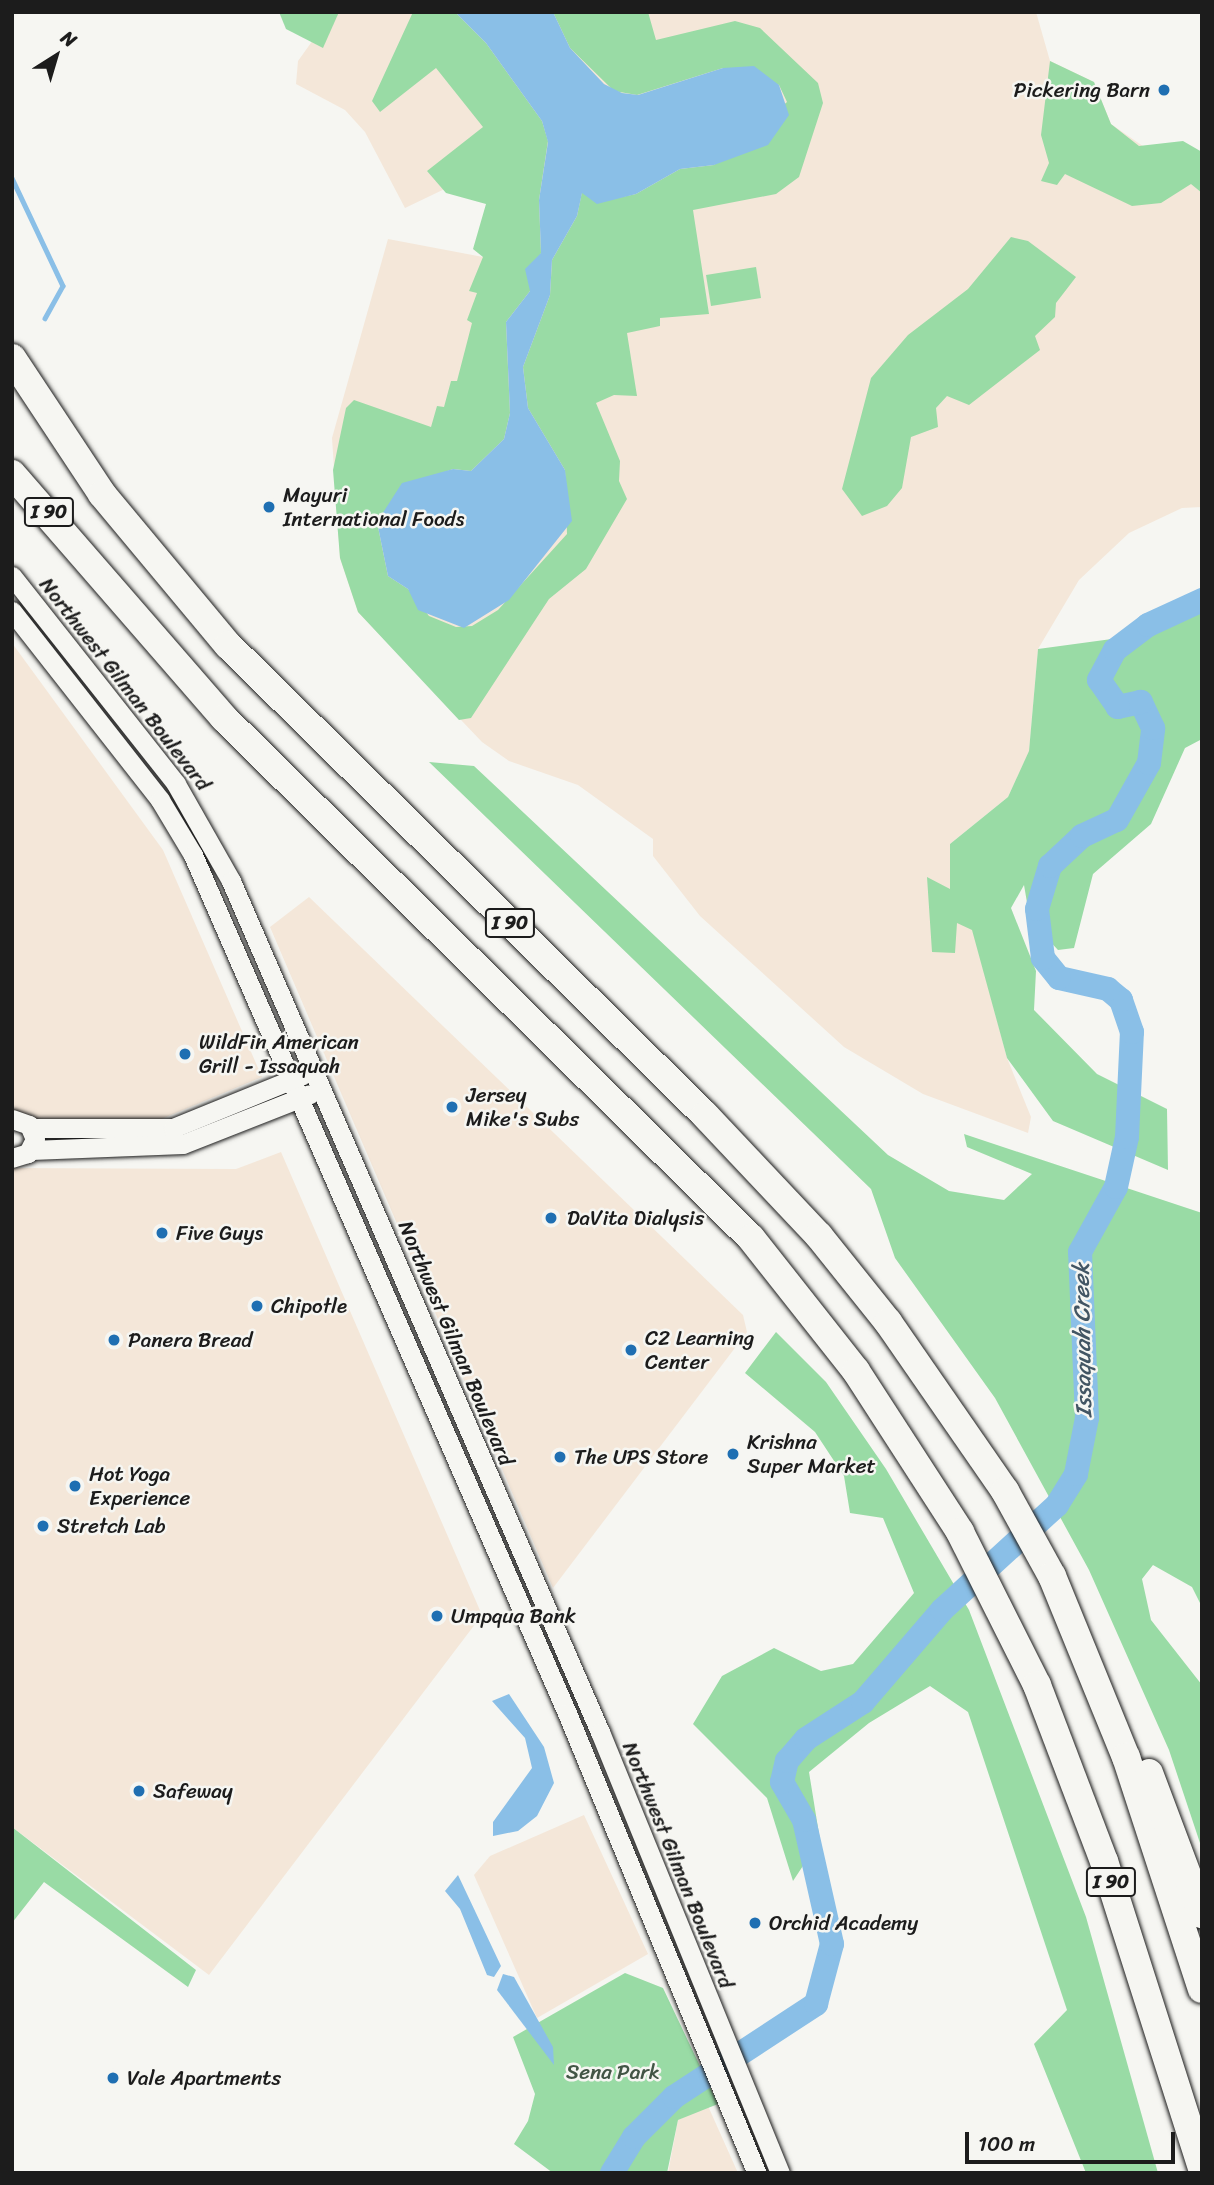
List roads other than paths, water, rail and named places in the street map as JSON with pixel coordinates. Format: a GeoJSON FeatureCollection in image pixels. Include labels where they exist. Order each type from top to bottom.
{"type":"FeatureCollection","features":[{"type":"Feature","properties":{"kind":"highway","name":"I 90"},"geometry":{"type":"LineString","coordinates":[[12,358],[102,494],[228,645],[705,1115],[819,1236],[888,1322],[1005,1491],[1052,1576],[1078,1635],[1202,1989]]}},
{"type":"Feature","properties":{"kind":"highway","name":"I 90"},"geometry":{"type":"LineString","coordinates":[[12,459],[86,564],[224,718],[751,1238],[856,1371],[960,1532],[1001,1608],[1077,1783],[1201,2168]]}},
{"type":"Feature","properties":{"kind":"highway"},"geometry":{"type":"LineString","coordinates":[[12,474],[86,564]]}},
{"type":"Feature","properties":{"kind":"highway"},"geometry":{"type":"LineString","coordinates":[[1078,1635],[1153,1783],[1202,1914]]}},
{"type":"Feature","properties":{"kind":"street","name":"Northwest Gilman Boulevard"},"geometry":{"type":"LineString","coordinates":[[12,576],[194,811],[247,913],[595,1720],[780,2173]]}},
{"type":"Feature","properties":{"kind":"street","name":"Northwest Gilman Boulevard"},"geometry":{"type":"LineString","coordinates":[[12,611],[173,820],[296,1089],[757,2173]]}},
{"type":"Feature","properties":{"kind":"street"},"geometry":{"type":"LineString","coordinates":[[12,1158],[31,1150],[167,1147],[317,1080]]}},
{"type":"Feature","properties":{"kind":"street"},"geometry":{"type":"LineString","coordinates":[[12,1119],[32,1128],[173,1128],[296,1089]]}},
{"type":"Feature","properties":{"kind":"street"},"geometry":{"type":"LineString","coordinates":[[31,1150],[32,1128]]}},
{"type":"Feature","properties":{"kind":"water"},"geometry":{"type":"Polygon","coordinates":[[[455,12],[553,12],[570,48],[604,84],[622,93],[638,95],[723,68],[754,66],[779,85],[789,115],[768,145],[714,165],[680,169],[636,194],[597,204],[582,193],[577,216],[552,260],[550,295],[523,367],[528,408],[565,470],[572,521],[509,600],[464,628],[418,610],[408,589],[388,576],[377,522],[402,483],[453,469],[471,471],[504,439],[510,413],[506,322],[530,291],[525,269],[541,253],[539,200],[548,142],[542,121],[486,43],[455,12]]]}},
{"type":"Feature","properties":{"kind":"water"},"geometry":{"type":"Polygon","coordinates":[[[509,1694],[544,1747],[554,1783],[537,1816],[518,1831],[493,1836],[493,1822],[532,1768],[525,1738],[492,1701],[509,1694]]]}},
{"type":"Feature","properties":{"kind":"water"},"geometry":{"type":"Polygon","coordinates":[[[458,1875],[501,1966],[494,1977],[487,1975],[460,1909],[445,1891],[458,1875]]]}},
{"type":"Feature","properties":{"kind":"water"},"geometry":{"type":"Polygon","coordinates":[[[503,1974],[514,1977],[553,2047],[554,2065],[497,1990],[503,1974]]]}},
{"type":"Feature","properties":{"kind":"waterway"},"geometry":{"type":"LineString","coordinates":[[12,178],[63,286],[45,318]]}},
{"type":"Feature","properties":{"kind":"waterway","name":"Issaquah Creek"},"geometry":{"type":"LineString","coordinates":[[612,2173],[634,2137],[674,2097],[816,2004],[832,1944],[804,1820],[782,1782],[787,1761],[806,1739],[863,1702],[942,1610],[1057,1505],[1076,1474],[1087,1418],[1080,1252],[1116,1187],[1127,1137],[1132,1032],[1121,1000],[1108,989],[1059,978],[1043,958],[1037,909],[1050,866],[1082,836],[1117,820],[1149,763],[1153,728],[1141,702],[1118,707],[1099,680],[1115,650],[1148,625],[1202,600]]}},
{"type":"Feature","properties":{"kind":"place","name":"Pickering Barn"},"geometry":{"type":"Point","coordinates":[1164,90]}},
{"type":"Feature","properties":{"kind":"place","name":"Mayuri International Foods"},"geometry":{"type":"Point","coordinates":[269,507]}},
{"type":"Feature","properties":{"kind":"place","name":"WildFin American Grill - Issaquah"},"geometry":{"type":"Point","coordinates":[185,1054]}},
{"type":"Feature","properties":{"kind":"place","name":"Jersey Mike's Subs"},"geometry":{"type":"Point","coordinates":[452,1107]}},
{"type":"Feature","properties":{"kind":"place","name":"DaVita Dialysis"},"geometry":{"type":"Point","coordinates":[551,1218]}},
{"type":"Feature","properties":{"kind":"place","name":"Five Guys"},"geometry":{"type":"Point","coordinates":[162,1233]}},
{"type":"Feature","properties":{"kind":"place","name":"Chipotle"},"geometry":{"type":"Point","coordinates":[257,1306]}},
{"type":"Feature","properties":{"kind":"place","name":"Panera Bread"},"geometry":{"type":"Point","coordinates":[114,1340]}},
{"type":"Feature","properties":{"kind":"place","name":"C2 Learning Center"},"geometry":{"type":"Point","coordinates":[631,1350]}},
{"type":"Feature","properties":{"kind":"place","name":"Krishna Super Market"},"geometry":{"type":"Point","coordinates":[733,1454]}},
{"type":"Feature","properties":{"kind":"place","name":"The UPS Store"},"geometry":{"type":"Point","coordinates":[560,1457]}},
{"type":"Feature","properties":{"kind":"place","name":"Hot Yoga Experience"},"geometry":{"type":"Point","coordinates":[75,1486]}},
{"type":"Feature","properties":{"kind":"place","name":"Stretch Lab"},"geometry":{"type":"Point","coordinates":[43,1526]}},
{"type":"Feature","properties":{"kind":"place","name":"Umpqua Bank"},"geometry":{"type":"Point","coordinates":[437,1616]}},
{"type":"Feature","properties":{"kind":"place","name":"Safeway"},"geometry":{"type":"Point","coordinates":[139,1791]}},
{"type":"Feature","properties":{"kind":"place","name":"Orchid Academy"},"geometry":{"type":"Point","coordinates":[755,1923]}},
{"type":"Feature","properties":{"kind":"place","name":"Vale Apartments"},"geometry":{"type":"Point","coordinates":[113,2078]}},
{"type":"Feature","properties":{"kind":"park label","name":"Sena Park"},"geometry":{"type":"Point","coordinates":[613,2072]}}]}
